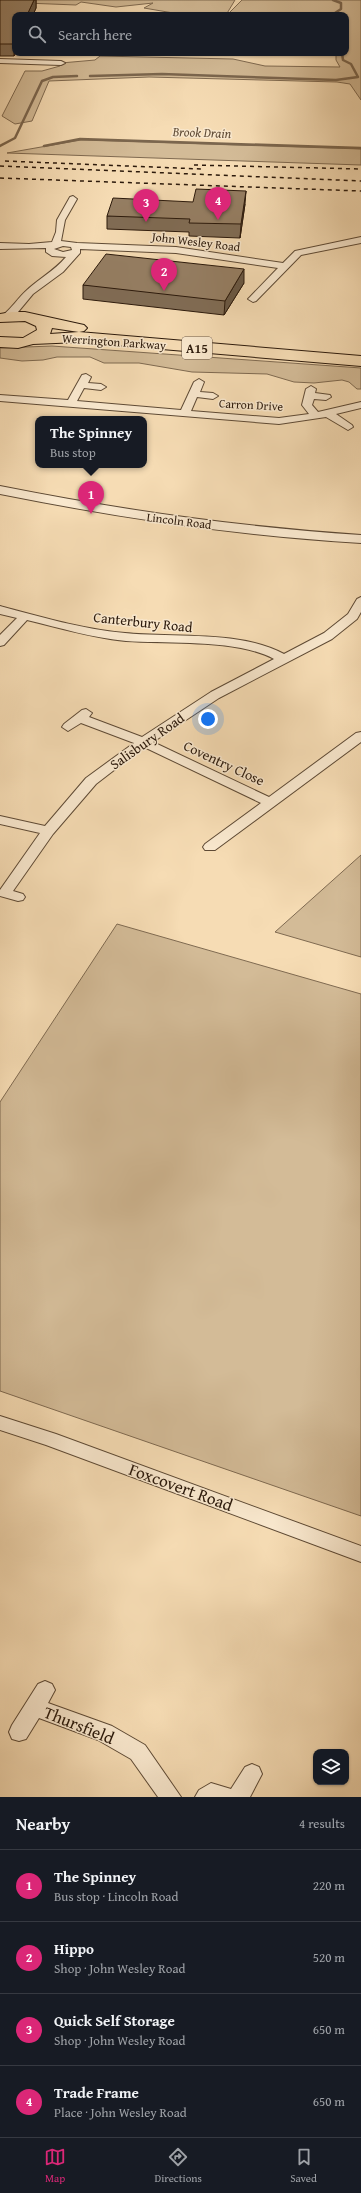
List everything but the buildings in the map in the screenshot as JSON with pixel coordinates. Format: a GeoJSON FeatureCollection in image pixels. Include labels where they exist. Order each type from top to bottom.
{"type":"FeatureCollection","features":[{"type":"Feature","properties":{"kind":"highway","name":"A15"},"geometry":{"type":"LineString","coordinates":[[3,317],[35,319]]}},
{"type":"Feature","properties":{"kind":"highway"},"geometry":{"type":"LineString","coordinates":[[34,340],[44,332],[44,324],[35,319]]}},
{"type":"Feature","properties":{"kind":"highway","name":"Werrington Parkway"},"geometry":{"type":"LineString","coordinates":[[35,319],[148,337],[361,353]]}},
{"type":"Feature","properties":{"kind":"highway","name":"Werrington Parkway"},"geometry":{"type":"LineString","coordinates":[[34,340],[79,338],[361,361]]}},
{"type":"Feature","properties":{"kind":"highway","name":"A15"},"geometry":{"type":"LineString","coordinates":[[0,342],[15,343],[34,340]]}},
{"type":"Feature","properties":{"kind":"street"},"geometry":{"type":"LineString","coordinates":[[0,61],[61,63]]}},
{"type":"Feature","properties":{"kind":"street"},"geometry":{"type":"LineString","coordinates":[[60,270],[52,249],[60,232],[61,220],[73,199]]}},
{"type":"Feature","properties":{"kind":"street"},"geometry":{"type":"LineString","coordinates":[[3,317],[30,292],[60,270],[75,248],[60,232]]}},
{"type":"Feature","properties":{"kind":"street"},"geometry":{"type":"LineString","coordinates":[[253,299],[298,253],[361,240]]}},
{"type":"Feature","properties":{"kind":"street","name":"John Wesley Road"},"geometry":{"type":"LineString","coordinates":[[0,246],[52,249],[105,247],[176,250],[284,266]]}},
{"type":"Feature","properties":{"kind":"street"},"geometry":{"type":"LineString","coordinates":[[22,301],[25,311],[35,319]]}},
{"type":"Feature","properties":{"kind":"street"},"geometry":{"type":"LineString","coordinates":[[71,403],[83,381],[101,387]]}},
{"type":"Feature","properties":{"kind":"street"},"geometry":{"type":"LineString","coordinates":[[185,412],[200,382]]}},
{"type":"Feature","properties":{"kind":"street"},"geometry":{"type":"LineString","coordinates":[[316,416],[307,405],[310,392],[326,397]]}},
{"type":"Feature","properties":{"kind":"street","name":"Carron Drive"},"geometry":{"type":"LineString","coordinates":[[194,394],[213,396]]}},
{"type":"Feature","properties":{"kind":"street","name":"Carron Drive"},"geometry":{"type":"LineString","coordinates":[[0,398],[185,412],[279,421],[329,414],[361,405]]}},
{"type":"Feature","properties":{"kind":"street"},"geometry":{"type":"LineString","coordinates":[[329,414],[344,430],[361,426]]}},
{"type":"Feature","properties":{"kind":"street","name":"Lincoln Road"},"geometry":{"type":"LineString","coordinates":[[0,490],[97,510],[172,521],[269,532],[361,539]]}},
{"type":"Feature","properties":{"kind":"street","name":"Salisbury Road"},"geometry":{"type":"LineString","coordinates":[[8,894],[48,831],[91,781],[142,743],[215,695],[328,636],[353,616],[361,601]]}},
{"type":"Feature","properties":{"kind":"street","name":"Canterbury Road"},"geometry":{"type":"LineString","coordinates":[[0,610],[99,633],[192,642],[242,644],[270,652],[283,659]]}},
{"type":"Feature","properties":{"kind":"street"},"geometry":{"type":"LineString","coordinates":[[0,642],[25,616]]}},
{"type":"Feature","properties":{"kind":"street","name":"Coventry Close"},"geometry":{"type":"LineString","coordinates":[[68,727],[82,715],[126,734],[142,743],[272,803]]}},
{"type":"Feature","properties":{"kind":"street","name":"Coventry Close"},"geometry":{"type":"LineString","coordinates":[[210,847],[272,803],[361,736]]}},
{"type":"Feature","properties":{"kind":"street"},"geometry":{"type":"LineString","coordinates":[[0,820],[48,831]]}},
{"type":"Feature","properties":{"kind":"street","name":"Foxcovert Road"},"geometry":{"type":"LineString","coordinates":[[0,1423],[50,1439],[361,1554]]}},
{"type":"Feature","properties":{"kind":"street","name":"Thursfield"},"geometry":{"type":"LineString","coordinates":[[19,1732],[39,1698],[138,1752],[170,1797]]}},
{"type":"Feature","properties":{"kind":"street"},"geometry":{"type":"LineString","coordinates":[[238,1797],[252,1774]]}},
{"type":"Feature","properties":{"kind":"shaded area"},"geometry":{"type":"Polygon","coordinates":[[[0,0],[235,0],[228,12],[167,12],[144,8],[153,3],[116,7],[81,2],[76,5],[0,2],[0,0]]]}},
{"type":"Feature","properties":{"kind":"shaded area"},"geometry":{"type":"Polygon","coordinates":[[[242,0],[361,0],[361,100],[350,84],[337,82],[149,77],[49,81],[32,121],[15,124],[2,116],[25,71],[42,71],[60,66],[61,63],[95,60],[100,56],[233,59],[265,66],[340,67],[336,60],[336,56],[349,56],[349,12],[230,12],[242,0]]]}},
{"type":"Feature","properties":{"kind":"shaded area"},"geometry":{"type":"Polygon","coordinates":[[[81,140],[361,149],[361,165],[7,153],[81,140]]]}},
{"type":"Feature","properties":{"kind":"shaded area"},"geometry":{"type":"Polygon","coordinates":[[[52,346],[361,368],[361,389],[357,389],[349,382],[342,380],[314,383],[294,382],[267,374],[192,372],[139,363],[104,363],[90,357],[57,357],[43,360],[22,361],[0,358],[0,348],[52,346]]]}},
{"type":"Feature","properties":{"kind":"shaded area"},"geometry":{"type":"Polygon","coordinates":[[[361,855],[361,957],[275,932],[361,855]]]}},
{"type":"Feature","properties":{"kind":"shaded area"},"geometry":{"type":"Polygon","coordinates":[[[117,924],[361,994],[361,1516],[0,1391],[0,1102],[117,924]]]}},
{"type":"Feature","properties":{"kind":"waterway"},"geometry":{"type":"LineString","coordinates":[[333,0],[341,3],[341,9],[336,12]]}},
{"type":"Feature","properties":{"kind":"waterway"},"geometry":{"type":"LineString","coordinates":[[90,76],[162,74],[336,80],[358,77],[351,64],[343,60],[342,56]]}},
{"type":"Feature","properties":{"kind":"waterway"},"geometry":{"type":"LineString","coordinates":[[0,146],[15,138],[42,81],[53,77],[77,76]]}},
{"type":"Feature","properties":{"kind":"waterway","name":"Brook Drain"},"geometry":{"type":"LineString","coordinates":[[44,146],[80,139],[361,148]]}},
{"type":"Feature","properties":{"kind":"railway"},"geometry":{"type":"LineString","coordinates":[[5,161],[201,169]]}},
{"type":"Feature","properties":{"kind":"railway"},"geometry":{"type":"LineString","coordinates":[[194,165],[361,169]]}},
{"type":"Feature","properties":{"kind":"railway"},"geometry":{"type":"LineString","coordinates":[[0,166],[361,181]]}},
{"type":"Feature","properties":{"kind":"railway"},"geometry":{"type":"LineString","coordinates":[[0,178],[361,191]]}},
{"type":"Feature","properties":{"kind":"place","name":"Trade Frame"},"geometry":{"type":"Point","coordinates":[218,220]}},
{"type":"Feature","properties":{"kind":"place","name":"Quick Self Storage"},"geometry":{"type":"Point","coordinates":[146,222]}},
{"type":"Feature","properties":{"kind":"place","name":"Hippo"},"geometry":{"type":"Point","coordinates":[164,291]}},
{"type":"Feature","properties":{"kind":"place","name":"The Spinney"},"geometry":{"type":"Point","coordinates":[91,514]}}]}
